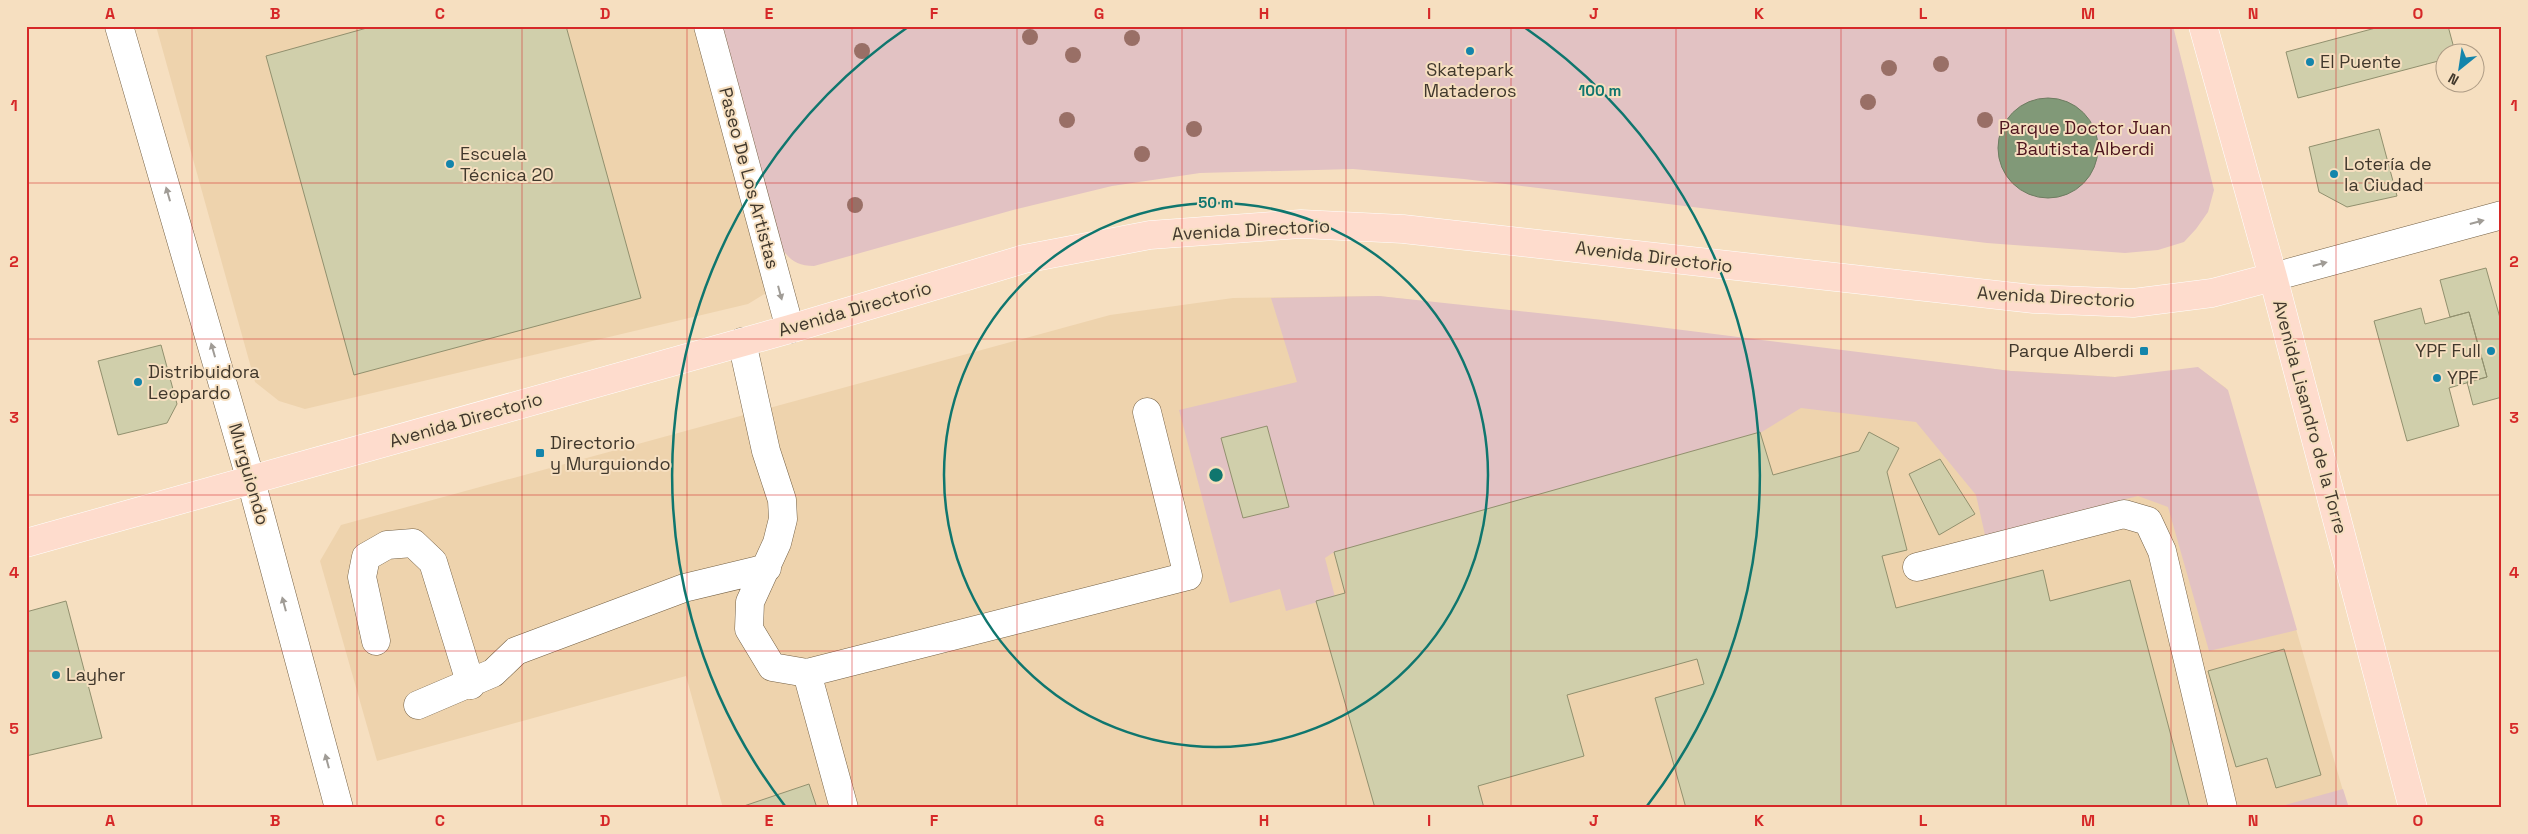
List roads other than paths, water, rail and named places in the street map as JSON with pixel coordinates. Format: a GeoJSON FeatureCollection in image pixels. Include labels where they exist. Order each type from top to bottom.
{"type":"FeatureCollection","features":[{"type":"Feature","properties":{"kind":"main road","name":"Avenida Lisandro de la Torre"},"geometry":{"type":"LineString","coordinates":[[2203,26],[2273,277],[2413,808]]}},
{"type":"Feature","properties":{"kind":"main road","name":"Avenida Directorio"},"geometry":{"type":"LineString","coordinates":[[26,543],[790,329],[1024,259],[1150,235],[1301,224],[1403,228],[2034,299],[2133,303],[2212,293],[2273,277]]}},
{"type":"Feature","properties":{"kind":"street","name":"Murguiondo"},"geometry":{"type":"LineString","coordinates":[[119,26],[251,481],[339,808]]}},
{"type":"Feature","properties":{"kind":"street","name":"Paseo De Los Artistas"},"geometry":{"type":"LineString","coordinates":[[708,26],[790,329]]}},
{"type":"Feature","properties":{"kind":"street","name":"Avenida Directorio"},"geometry":{"type":"LineString","coordinates":[[2273,277],[2502,216]]}},
{"type":"Feature","properties":{"kind":"street"},"geometry":{"type":"LineString","coordinates":[[742,342],[766,451],[782,500],[783,519],[777,543],[750,602],[749,629],[772,667],[807,673],[1188,576],[1147,412]]}},
{"type":"Feature","properties":{"kind":"street"},"geometry":{"type":"LineString","coordinates":[[1917,567],[2124,514],[2148,521],[2162,551],[2222,808]]}},
{"type":"Feature","properties":{"kind":"street"},"geometry":{"type":"LineString","coordinates":[[376,641],[362,577],[366,557],[387,546],[413,543],[433,562],[471,685]]}},
{"type":"Feature","properties":{"kind":"street"},"geometry":{"type":"LineString","coordinates":[[418,705],[471,685],[493,674],[516,651],[684,588],[767,568]]}},
{"type":"Feature","properties":{"kind":"street"},"geometry":{"type":"LineString","coordinates":[[807,673],[844,808]]}},
{"type":"Feature","properties":{"kind":"place","name":"Skatepark Mataderos"},"geometry":{"type":"Point","coordinates":[1470,51]}},
{"type":"Feature","properties":{"kind":"place","name":"El Puente"},"geometry":{"type":"Point","coordinates":[2310,62]}},
{"type":"Feature","properties":{"kind":"place","name":"Escuela Técnica 20"},"geometry":{"type":"Point","coordinates":[450,164]}},
{"type":"Feature","properties":{"kind":"place","name":"Lotería de la Ciudad"},"geometry":{"type":"Point","coordinates":[2334,174]}},
{"type":"Feature","properties":{"kind":"place","name":"Parque Alberdi"},"geometry":{"type":"Point","coordinates":[2144,351]}},
{"type":"Feature","properties":{"kind":"place","name":"YPF Full"},"geometry":{"type":"Point","coordinates":[2491,351]}},
{"type":"Feature","properties":{"kind":"place","name":"YPF"},"geometry":{"type":"Point","coordinates":[2437,378]}},
{"type":"Feature","properties":{"kind":"place","name":"Distribuidora Leopardo"},"geometry":{"type":"Point","coordinates":[138,382]}},
{"type":"Feature","properties":{"kind":"place","name":"Directorio y Murguiondo"},"geometry":{"type":"Point","coordinates":[540,453]}},
{"type":"Feature","properties":{"kind":"place","name":"Layher"},"geometry":{"type":"Point","coordinates":[56,675]}},
{"type":"Feature","properties":{"kind":"park label","name":"Parque Doctor Juan Bautista Alberdi"},"geometry":{"type":"Point","coordinates":[2085,138]}}]}
